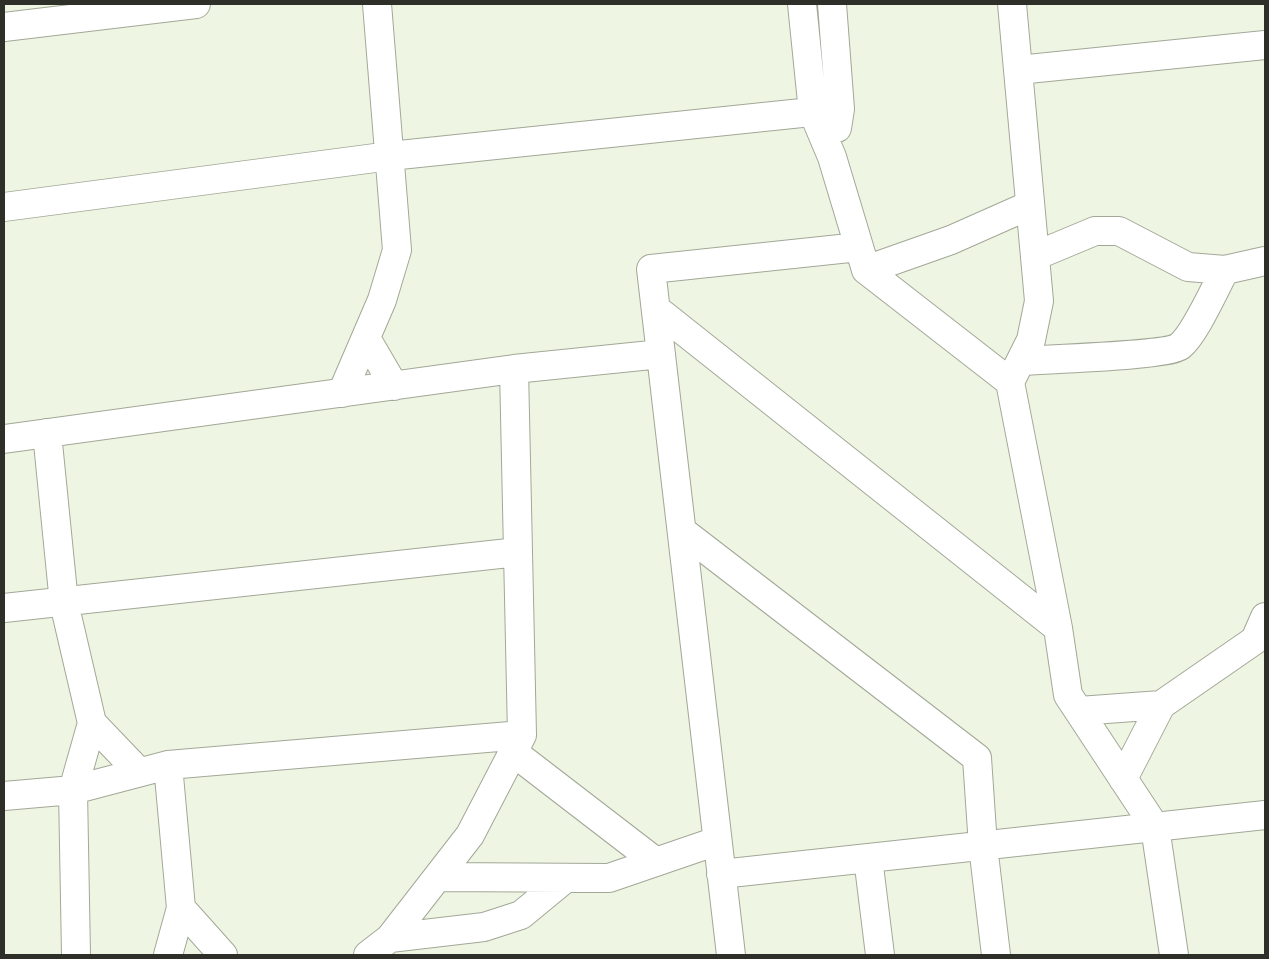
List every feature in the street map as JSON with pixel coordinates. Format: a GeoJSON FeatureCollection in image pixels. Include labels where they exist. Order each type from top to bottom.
{"type":"FeatureCollection","features":[{"type":"Feature","properties":{"kind":"street"},"geometry":{"type":"LineString","coordinates":[[4,26],[196,4]]}},
{"type":"Feature","properties":{"kind":"street"},"geometry":{"type":"LineString","coordinates":[[342,393],[382,300],[397,250],[378,4]]}},
{"type":"Feature","properties":{"kind":"street"},"geometry":{"type":"LineString","coordinates":[[802,4],[813,112],[832,157],[862,258],[1016,371],[1158,352],[1180,346],[1195,326],[1225,270]]}},
{"type":"Feature","properties":{"kind":"street"},"geometry":{"type":"LineString","coordinates":[[832,4],[840,110],[832,157]]}},
{"type":"Feature","properties":{"kind":"street"},"geometry":{"type":"LineString","coordinates":[[1012,4],[1039,301],[1031,340],[1016,371],[1068,695],[1155,827],[1174,955]]}},
{"type":"Feature","properties":{"kind":"street"},"geometry":{"type":"LineString","coordinates":[[1018,70],[1265,44]]}},
{"type":"Feature","properties":{"kind":"street"},"geometry":{"type":"LineString","coordinates":[[4,207],[390,156],[840,110]]}},
{"type":"Feature","properties":{"kind":"street"},"geometry":{"type":"LineString","coordinates":[[731,955],[651,269],[862,258],[951,240],[1030,205]]}},
{"type":"Feature","properties":{"kind":"street"},"geometry":{"type":"LineString","coordinates":[[1035,256],[1095,232],[1119,231],[1188,267],[1225,270],[1265,261]]}},
{"type":"Feature","properties":{"kind":"street"},"geometry":{"type":"LineString","coordinates":[[656,309],[1058,628]]}},
{"type":"Feature","properties":{"kind":"street"},"geometry":{"type":"LineString","coordinates":[[366,338],[394,386]]}},
{"type":"Feature","properties":{"kind":"street"},"geometry":{"type":"LineString","coordinates":[[4,439],[514,370],[661,354]]}},
{"type":"Feature","properties":{"kind":"street"},"geometry":{"type":"LineString","coordinates":[[368,955],[390,938],[470,835],[518,744],[518,552],[514,370]]}},
{"type":"Feature","properties":{"kind":"street"},"geometry":{"type":"LineString","coordinates":[[47,433],[64,602],[92,723],[73,790],[76,955]]}},
{"type":"Feature","properties":{"kind":"street"},"geometry":{"type":"LineString","coordinates":[[682,531],[977,758],[983,846],[996,955]]}},
{"type":"Feature","properties":{"kind":"street"},"geometry":{"type":"LineString","coordinates":[[4,608],[518,552]]}},
{"type":"Feature","properties":{"kind":"street"},"geometry":{"type":"LineString","coordinates":[[1123,779],[1161,705],[1254,640],[1265,617]]}},
{"type":"Feature","properties":{"kind":"street"},"geometry":{"type":"LineString","coordinates":[[1079,711],[1161,705]]}},
{"type":"Feature","properties":{"kind":"street"},"geometry":{"type":"LineString","coordinates":[[92,723],[139,772]]}},
{"type":"Feature","properties":{"kind":"street"},"geometry":{"type":"LineString","coordinates":[[4,796],[73,790],[168,765],[518,744],[656,862]]}},
{"type":"Feature","properties":{"kind":"street"},"geometry":{"type":"LineString","coordinates":[[168,765],[181,908],[168,955]]}},
{"type":"Feature","properties":{"kind":"street"},"geometry":{"type":"LineString","coordinates":[[721,874],[1265,815]]}},
{"type":"Feature","properties":{"kind":"street"},"geometry":{"type":"LineString","coordinates":[[438,877],[609,878],[718,841]]}},
{"type":"Feature","properties":{"kind":"street"},"geometry":{"type":"LineString","coordinates":[[868,858],[880,955]]}},
{"type":"Feature","properties":{"kind":"street"},"geometry":{"type":"LineString","coordinates":[[390,938],[484,927],[521,915],[566,878]]}},
{"type":"Feature","properties":{"kind":"street"},"geometry":{"type":"LineString","coordinates":[[181,908],[223,955]]}}]}
